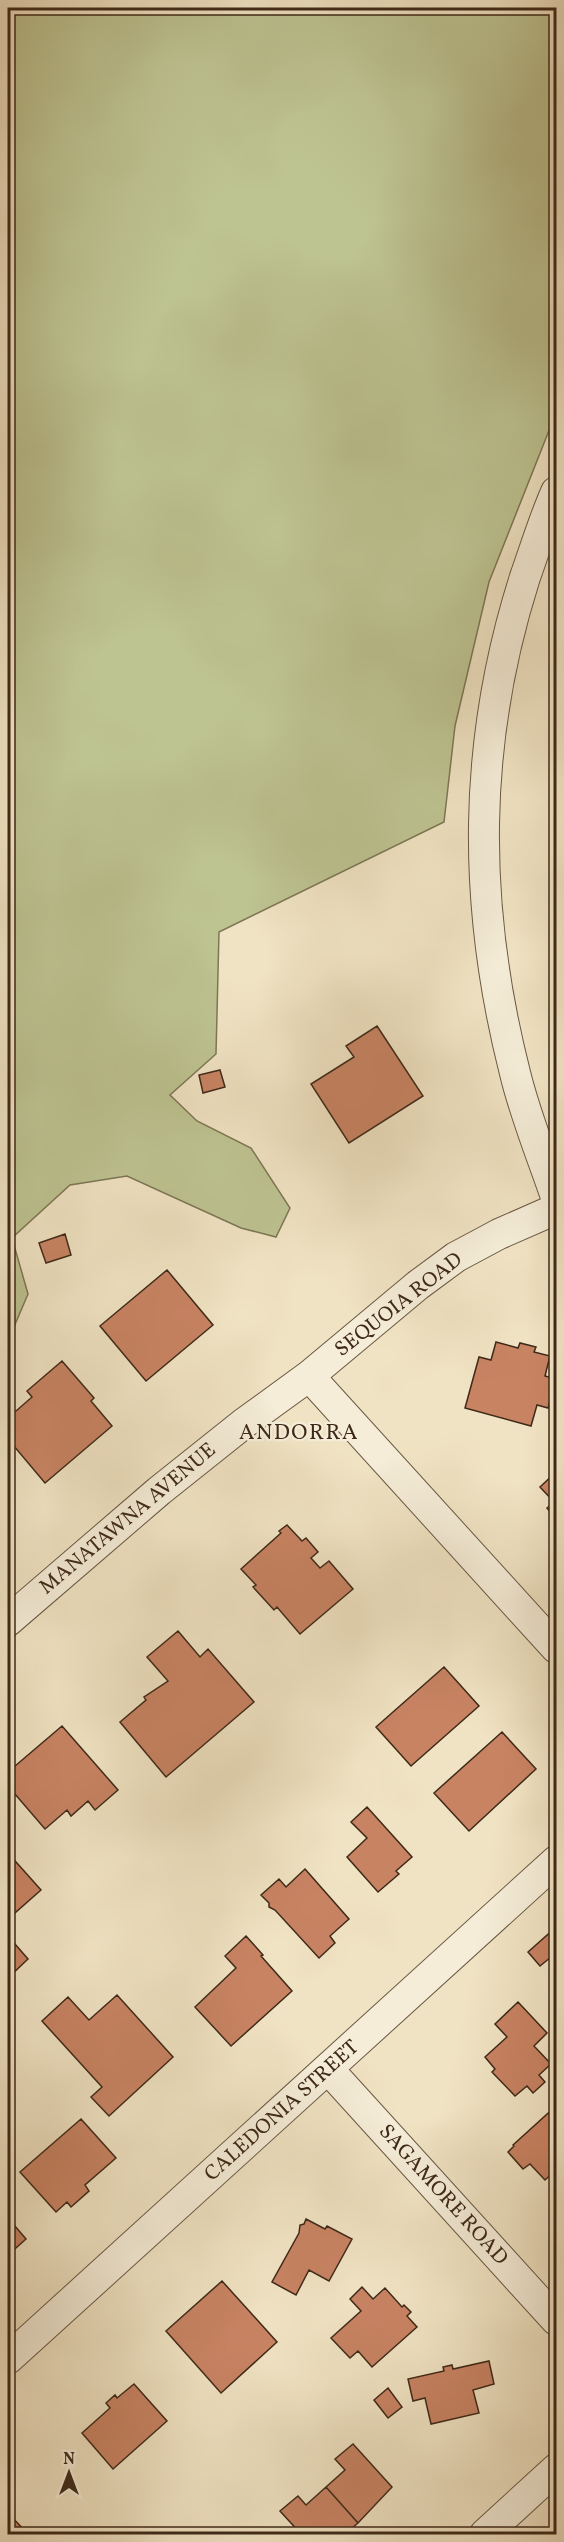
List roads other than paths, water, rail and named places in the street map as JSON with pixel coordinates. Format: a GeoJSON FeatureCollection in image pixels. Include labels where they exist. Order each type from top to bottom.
{"type":"FeatureCollection","features":[{"type":"Feature","properties":{"kind":"street"},"geometry":{"type":"LineString","coordinates":[[556,492],[515,610],[499,674],[486,775],[482,850],[491,957],[503,1021],[524,1107],[556,1197]]}},
{"type":"Feature","properties":{"kind":"street","name":"SEQUOIA ROAD"},"geometry":{"type":"LineString","coordinates":[[309,1376],[418,1285],[456,1257],[499,1234],[556,1209]]}},
{"type":"Feature","properties":{"kind":"street"},"geometry":{"type":"LineString","coordinates":[[309,1376],[556,1648]]}},
{"type":"Feature","properties":{"kind":"street","name":"MANATAWNA AVENUE"},"geometry":{"type":"LineString","coordinates":[[8,1621],[159,1491],[243,1424],[309,1376]]}},
{"type":"Feature","properties":{"kind":"street","name":"CALEDONIA STREET"},"geometry":{"type":"LineString","coordinates":[[8,2359],[556,1862]]}},
{"type":"Feature","properties":{"kind":"street","name":"SAGAMORE ROAD"},"geometry":{"type":"LineString","coordinates":[[328,2070],[556,2320]]}},
{"type":"Feature","properties":{"kind":"street"},"geometry":{"type":"LineString","coordinates":[[485,2535],[556,2469]]}},
{"type":"Feature","properties":{"kind":"district","name":"ANDORRA"},"geometry":{"type":"Point","coordinates":[299,1433]}}]}
